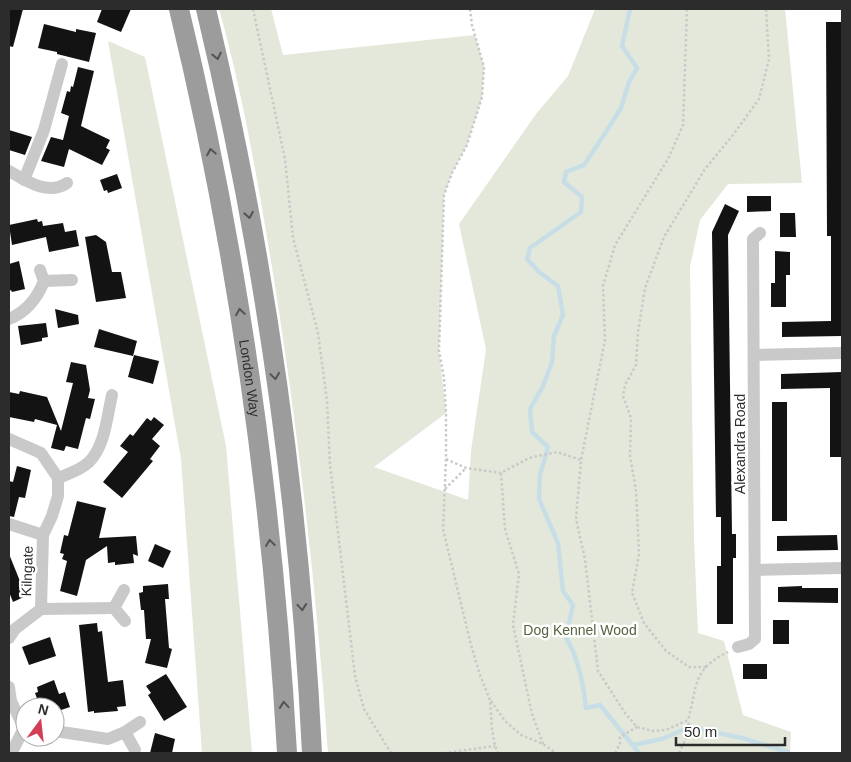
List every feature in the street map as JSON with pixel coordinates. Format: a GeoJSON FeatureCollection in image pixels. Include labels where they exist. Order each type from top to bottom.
{"type":"FeatureCollection","features":[{"type":"Feature","properties":{"kind":"highway","name":"London Way"},"geometry":{"type":"LineString","coordinates":[[179,9],[202,107],[223,210],[241,323],[273,569],[287,753]]}},
{"type":"Feature","properties":{"kind":"highway","name":"London Way"},"geometry":{"type":"LineString","coordinates":[[206,9],[225,88],[257,259],[284,443],[299,569],[312,753]]}},
{"type":"Feature","properties":{"kind":"street"},"geometry":{"type":"LineString","coordinates":[[24,180],[44,130],[62,64]]}},
{"type":"Feature","properties":{"kind":"street"},"geometry":{"type":"LineString","coordinates":[[9,171],[24,180],[42,187],[59,189],[67,183]]}},
{"type":"Feature","properties":{"kind":"street","name":"Alexandra Road"},"geometry":{"type":"LineString","coordinates":[[738,647],[749,644],[755,638],[753,239],[760,233]]}},
{"type":"Feature","properties":{"kind":"street"},"geometry":{"type":"LineString","coordinates":[[9,319],[28,308],[40,292],[42,276],[72,280]]}},
{"type":"Feature","properties":{"kind":"street"},"geometry":{"type":"LineString","coordinates":[[754,355],[842,353]]}},
{"type":"Feature","properties":{"kind":"street"},"geometry":{"type":"LineString","coordinates":[[9,439],[41,453],[58,478],[74,472],[89,462],[98,449],[104,434],[112,395]]}},
{"type":"Feature","properties":{"kind":"street","name":"Kilngate"},"geometry":{"type":"LineString","coordinates":[[41,609],[43,535],[52,516],[58,496],[58,478]]}},
{"type":"Feature","properties":{"kind":"street","name":"Kilngate"},"geometry":{"type":"LineString","coordinates":[[9,524],[43,535]]}},
{"type":"Feature","properties":{"kind":"street"},"geometry":{"type":"LineString","coordinates":[[756,570],[842,568]]}},
{"type":"Feature","properties":{"kind":"street"},"geometry":{"type":"LineString","coordinates":[[124,590],[114,608],[125,621]]}},
{"type":"Feature","properties":{"kind":"street","name":"Kilngate"},"geometry":{"type":"LineString","coordinates":[[9,638],[15,629],[41,609],[114,608]]}},
{"type":"Feature","properties":{"kind":"street"},"geometry":{"type":"LineString","coordinates":[[9,687],[11,701],[15,709]]}},
{"type":"Feature","properties":{"kind":"street"},"geometry":{"type":"LineString","coordinates":[[65,733],[108,739],[140,722]]}},
{"type":"Feature","properties":{"kind":"street"},"geometry":{"type":"LineString","coordinates":[[124,732],[135,750]]}},
{"type":"Feature","properties":{"kind":"path"},"geometry":{"type":"LineString","coordinates":[[253,9],[285,159],[293,238],[318,333],[327,401],[330,465],[355,676],[364,710],[391,753]]}},
{"type":"Feature","properties":{"kind":"path"},"geometry":{"type":"LineString","coordinates":[[470,9],[472,25],[484,67],[482,98],[470,138],[452,172],[444,195],[439,351],[444,378],[446,459],[442,529],[471,645],[490,700],[506,721],[522,735],[543,744],[556,753]]}},
{"type":"Feature","properties":{"kind":"path"},"geometry":{"type":"LineString","coordinates":[[637,728],[598,671],[585,559],[576,519],[581,460],[605,340],[603,286],[615,245],[668,159],[683,125],[686,9]]}},
{"type":"Feature","properties":{"kind":"path"},"geometry":{"type":"LineString","coordinates":[[706,667],[689,667],[666,651],[644,623],[632,593],[639,554],[636,490],[630,456],[631,418],[624,396],[625,385],[636,365],[638,332],[645,288],[664,237],[705,169],[759,100],[769,59],[766,9]]}},
{"type":"Feature","properties":{"kind":"path"},"geometry":{"type":"LineString","coordinates":[[446,459],[466,468],[501,473],[529,458],[557,452],[581,460]]}},
{"type":"Feature","properties":{"kind":"path"},"geometry":{"type":"LineString","coordinates":[[445,489],[466,468]]}},
{"type":"Feature","properties":{"kind":"path"},"geometry":{"type":"LineString","coordinates":[[501,473],[505,529],[519,574],[513,625],[532,714],[543,744]]}},
{"type":"Feature","properties":{"kind":"path"},"geometry":{"type":"LineString","coordinates":[[678,753],[690,727],[688,720],[694,702],[695,683],[706,667],[716,658]]}},
{"type":"Feature","properties":{"kind":"path"},"geometry":{"type":"LineString","coordinates":[[490,700],[492,729],[498,753]]}},
{"type":"Feature","properties":{"kind":"path"},"geometry":{"type":"LineString","coordinates":[[616,753],[620,744],[620,737],[637,728],[653,731],[666,730],[688,720]]}},
{"type":"Feature","properties":{"kind":"path"},"geometry":{"type":"LineString","coordinates":[[444,753],[495,746]]}},
{"type":"Feature","properties":{"kind":"green space","name":"Dog Kennel Wood"},"geometry":{"type":"Polygon","coordinates":[[[219,9],[271,9],[283,55],[475,35],[484,67],[482,97],[467,145],[452,173],[444,195],[439,351],[446,413],[374,467],[468,500],[471,451],[486,349],[459,224],[536,114],[568,76],[595,9],[785,9],[802,183],[728,184],[700,220],[690,267],[694,539],[698,633],[724,641],[743,715],[791,732],[790,753],[328,753],[313,575],[283,338],[250,143],[219,9]]]}},
{"type":"Feature","properties":{"kind":"green space"},"geometry":{"type":"Polygon","coordinates":[[[108,41],[145,57],[226,446],[252,753],[202,753],[181,459],[108,41]]]}},
{"type":"Feature","properties":{"kind":"building"},"geometry":{"type":"Polygon","coordinates":[[[9,9],[23,9],[13,47],[9,46],[9,9]]]}},
{"type":"Feature","properties":{"kind":"building"},"geometry":{"type":"Polygon","coordinates":[[[102,9],[131,9],[121,32],[97,22],[102,9]]]}},
{"type":"Feature","properties":{"kind":"building"},"geometry":{"type":"Polygon","coordinates":[[[826,22],[842,22],[842,336],[782,337],[782,322],[831,321],[831,236],[827,236],[826,22]]]}},
{"type":"Feature","properties":{"kind":"building"},"geometry":{"type":"Polygon","coordinates":[[[44,24],[76,32],[76,29],[96,33],[89,62],[38,48],[44,24]]]}},
{"type":"Feature","properties":{"kind":"building"},"geometry":{"type":"Polygon","coordinates":[[[78,67],[94,71],[81,126],[110,140],[106,148],[110,150],[102,165],[69,149],[64,167],[41,161],[51,137],[63,140],[69,116],[61,113],[67,91],[70,92],[71,86],[73,87],[78,67]]]}},
{"type":"Feature","properties":{"kind":"building"},"geometry":{"type":"Polygon","coordinates":[[[9,130],[32,137],[25,155],[9,150],[9,130]]]}},
{"type":"Feature","properties":{"kind":"building"},"geometry":{"type":"Polygon","coordinates":[[[117,174],[122,188],[108,193],[107,190],[104,191],[100,180],[117,174]]]}},
{"type":"Feature","properties":{"kind":"building"},"geometry":{"type":"Polygon","coordinates":[[[747,196],[771,196],[771,211],[747,212],[747,196]]]}},
{"type":"Feature","properties":{"kind":"building"},"geometry":{"type":"Polygon","coordinates":[[[725,204],[739,211],[728,235],[732,534],[736,534],[736,558],[733,558],[733,624],[717,624],[717,566],[721,566],[721,517],[716,517],[712,232],[725,204]]]}},
{"type":"Feature","properties":{"kind":"building"},"geometry":{"type":"Polygon","coordinates":[[[780,213],[795,213],[796,237],[780,237],[780,213]]]}},
{"type":"Feature","properties":{"kind":"building"},"geometry":{"type":"Polygon","coordinates":[[[37,219],[38,222],[42,221],[43,226],[63,223],[65,232],[76,230],[79,246],[49,252],[46,237],[12,245],[9,225],[37,219]]]}},
{"type":"Feature","properties":{"kind":"building"},"geometry":{"type":"Polygon","coordinates":[[[96,235],[106,242],[112,272],[121,272],[126,298],[96,302],[85,237],[96,235]]]}},
{"type":"Feature","properties":{"kind":"building"},"geometry":{"type":"Polygon","coordinates":[[[775,251],[790,252],[790,275],[786,275],[786,307],[771,307],[771,283],[775,283],[775,251]]]}},
{"type":"Feature","properties":{"kind":"building"},"geometry":{"type":"Polygon","coordinates":[[[19,261],[25,289],[12,292],[11,290],[9,291],[9,264],[19,261]]]}},
{"type":"Feature","properties":{"kind":"building"},"geometry":{"type":"Polygon","coordinates":[[[55,309],[78,315],[79,324],[58,328],[55,309]]]}},
{"type":"Feature","properties":{"kind":"building"},"geometry":{"type":"Polygon","coordinates":[[[46,323],[48,337],[42,338],[42,341],[21,345],[18,326],[46,323]]]}},
{"type":"Feature","properties":{"kind":"building"},"geometry":{"type":"Polygon","coordinates":[[[99,329],[137,341],[133,356],[94,347],[99,329]]]}},
{"type":"Feature","properties":{"kind":"building"},"geometry":{"type":"Polygon","coordinates":[[[134,355],[159,361],[153,384],[128,377],[134,355]]]}},
{"type":"Feature","properties":{"kind":"building"},"geometry":{"type":"Polygon","coordinates":[[[71,362],[86,365],[90,390],[88,398],[95,399],[90,419],[86,418],[78,449],[66,446],[64,451],[51,448],[57,425],[35,419],[34,422],[9,417],[9,392],[19,394],[20,391],[47,397],[61,431],[73,383],[66,382],[71,362]]]}},
{"type":"Feature","properties":{"kind":"building"},"geometry":{"type":"Polygon","coordinates":[[[842,372],[842,457],[830,457],[830,388],[781,389],[781,374],[842,372]]]}},
{"type":"Feature","properties":{"kind":"building"},"geometry":{"type":"Polygon","coordinates":[[[772,402],[787,402],[787,521],[772,521],[772,402]]]}},
{"type":"Feature","properties":{"kind":"building"},"geometry":{"type":"Polygon","coordinates":[[[154,417],[164,425],[152,439],[160,446],[150,459],[153,461],[122,498],[103,482],[128,452],[120,446],[130,434],[133,436],[147,418],[151,421],[154,417]]]}},
{"type":"Feature","properties":{"kind":"building"},"geometry":{"type":"Polygon","coordinates":[[[17,466],[31,470],[25,498],[19,497],[14,517],[9,516],[9,481],[13,482],[17,466]]]}},
{"type":"Feature","properties":{"kind":"building"},"geometry":{"type":"Polygon","coordinates":[[[77,501],[106,508],[99,538],[136,536],[138,556],[133,554],[134,563],[115,565],[115,562],[108,563],[107,546],[86,560],[77,596],[60,591],[67,561],[62,559],[64,554],[60,553],[64,535],[68,536],[77,501]]]}},
{"type":"Feature","properties":{"kind":"building"},"geometry":{"type":"Polygon","coordinates":[[[837,535],[838,550],[777,551],[777,536],[837,535]]]}},
{"type":"Feature","properties":{"kind":"building"},"geometry":{"type":"Polygon","coordinates":[[[155,544],[171,551],[163,568],[148,561],[155,544]]]}},
{"type":"Feature","properties":{"kind":"building"},"geometry":{"type":"Polygon","coordinates":[[[9,554],[26,596],[13,602],[9,592],[9,554]]]}},
{"type":"Feature","properties":{"kind":"building"},"geometry":{"type":"Polygon","coordinates":[[[168,584],[169,599],[165,599],[169,648],[172,649],[167,668],[145,663],[151,639],[146,639],[144,610],[141,610],[139,593],[143,592],[143,586],[168,584]]]}},
{"type":"Feature","properties":{"kind":"building"},"geometry":{"type":"Polygon","coordinates":[[[802,586],[802,588],[838,588],[838,603],[778,602],[778,587],[802,586]]]}},
{"type":"Feature","properties":{"kind":"building"},"geometry":{"type":"Polygon","coordinates":[[[773,620],[789,620],[789,644],[773,644],[773,620]]]}},
{"type":"Feature","properties":{"kind":"building"},"geometry":{"type":"Polygon","coordinates":[[[97,623],[98,632],[102,631],[108,682],[123,680],[126,706],[117,707],[118,711],[88,712],[79,625],[97,623]]]}},
{"type":"Feature","properties":{"kind":"building"},"geometry":{"type":"Polygon","coordinates":[[[50,637],[56,656],[29,665],[22,647],[50,637]]]}},
{"type":"Feature","properties":{"kind":"building"},"geometry":{"type":"Polygon","coordinates":[[[743,664],[767,664],[767,679],[743,679],[743,664]]]}},
{"type":"Feature","properties":{"kind":"building"},"geometry":{"type":"Polygon","coordinates":[[[166,674],[187,707],[164,721],[148,695],[151,693],[146,686],[166,674]]]}},
{"type":"Feature","properties":{"kind":"building"},"geometry":{"type":"Polygon","coordinates":[[[54,680],[59,694],[65,692],[70,707],[65,709],[65,697],[36,697],[35,693],[38,692],[37,687],[54,680]]]}},
{"type":"Feature","properties":{"kind":"building"},"geometry":{"type":"Polygon","coordinates":[[[155,733],[175,739],[172,753],[150,753],[155,733]]]}},
{"type":"Feature","properties":{"kind":"waterway"},"geometry":{"type":"LineString","coordinates":[[630,9],[622,46],[637,68],[629,82],[621,108],[584,165],[566,172],[564,182],[582,197],[581,212],[530,248],[527,259],[539,272],[558,286],[563,315],[554,336],[552,362],[543,386],[530,409],[532,432],[548,447],[540,475],[539,499],[558,543],[563,591],[573,605],[566,638],[580,672],[586,708],[600,705],[639,753]]}},
{"type":"Feature","properties":{"kind":"waterway"},"geometry":{"type":"LineString","coordinates":[[633,745],[662,739],[690,727],[742,738],[788,752]]}}]}
